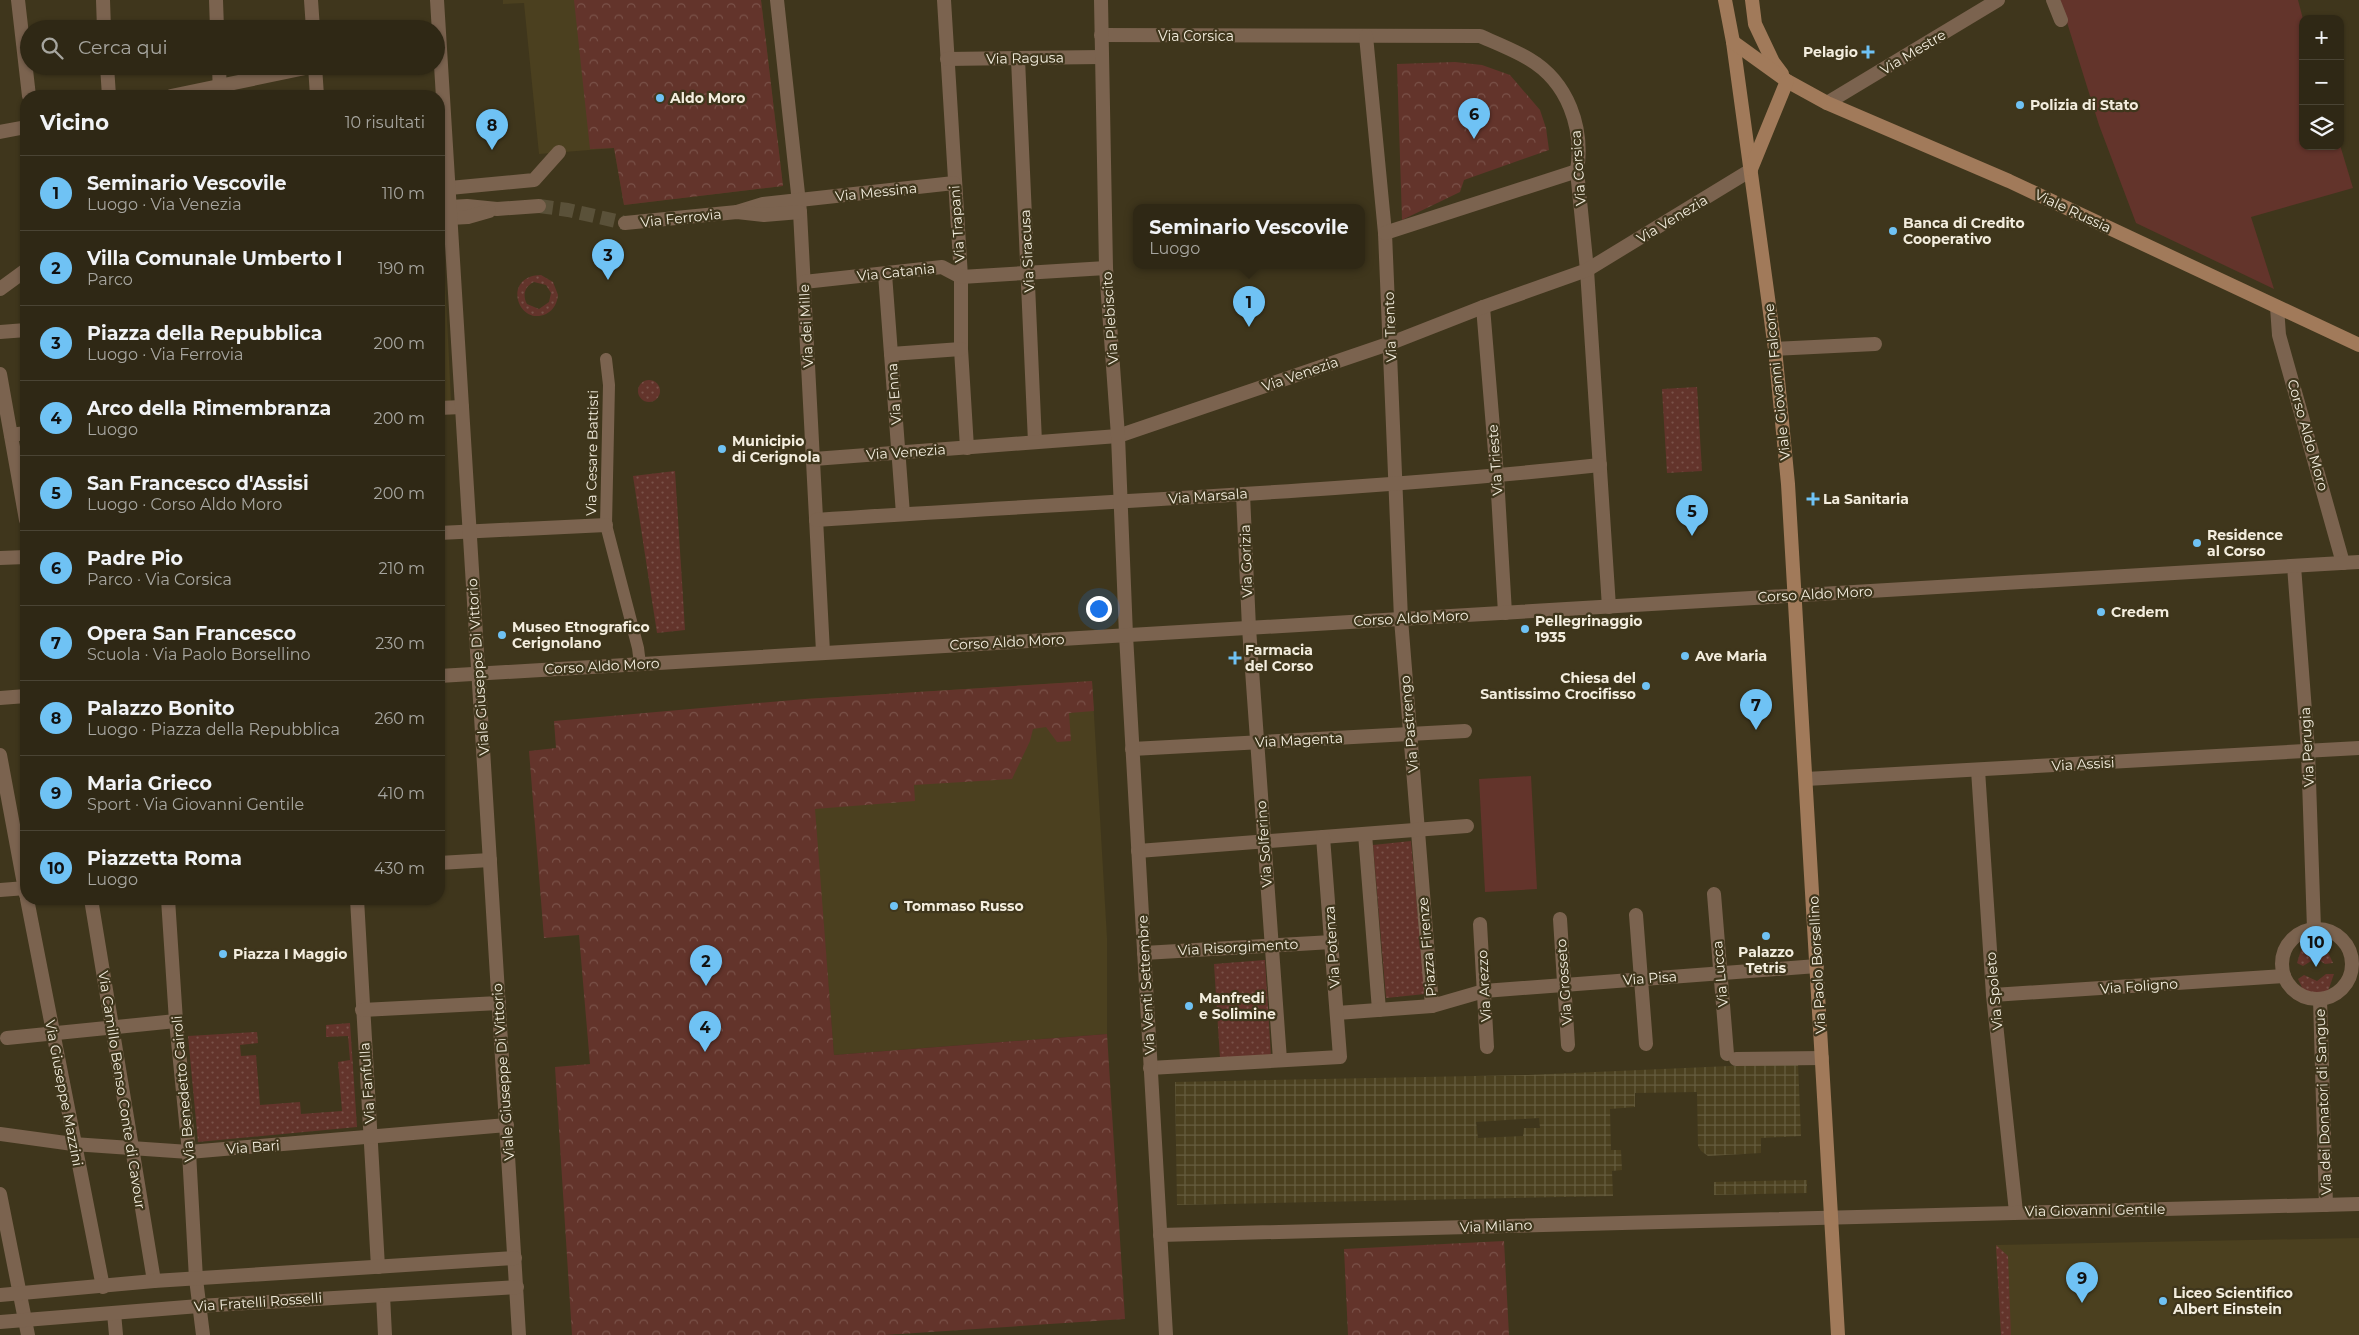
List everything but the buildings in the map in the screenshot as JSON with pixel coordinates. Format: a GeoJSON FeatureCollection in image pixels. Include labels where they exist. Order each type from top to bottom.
{"type":"FeatureCollection","features":[{"type":"Feature","properties":{"kind":"main road","name":"Viale Giovanni Falcone"},"geometry":{"type":"LineString","coordinates":[[1725,0],[1733,42],[1776,349],[1796,595]]}},
{"type":"Feature","properties":{"kind":"main road"},"geometry":{"type":"LineString","coordinates":[[1752,0],[1754,24],[1773,62],[1787,80]]}},
{"type":"Feature","properties":{"kind":"main road"},"geometry":{"type":"LineString","coordinates":[[1733,42],[1787,80]]}},
{"type":"Feature","properties":{"kind":"main road","name":"Viale Giovanni Falcone"},"geometry":{"type":"LineString","coordinates":[[1751,170],[1787,80]]}},
{"type":"Feature","properties":{"kind":"main road","name":"Viale Russia"},"geometry":{"type":"LineString","coordinates":[[1787,80],[1828,103],[2009,181],[2359,345]]}},
{"type":"Feature","properties":{"kind":"main road","name":"Via Paolo Borsellino"},"geometry":{"type":"LineString","coordinates":[[1796,595],[1838,1335]]}},
{"type":"Feature","properties":{"kind":"street"},"geometry":{"type":"LineString","coordinates":[[18,0],[20,20]]}},
{"type":"Feature","properties":{"kind":"street"},"geometry":{"type":"LineString","coordinates":[[103,0],[104,20]]}},
{"type":"Feature","properties":{"kind":"street"},"geometry":{"type":"LineString","coordinates":[[216,0],[217,20]]}},
{"type":"Feature","properties":{"kind":"street"},"geometry":{"type":"LineString","coordinates":[[311,0],[312,20]]}},
{"type":"Feature","properties":{"kind":"street","name":"Viale Giuseppe Di Vittorio"},"geometry":{"type":"LineString","coordinates":[[437,0],[437,20]]}},
{"type":"Feature","properties":{"kind":"street","name":"Via dei Mille"},"geometry":{"type":"LineString","coordinates":[[777,0],[800,206],[823,652]]}},
{"type":"Feature","properties":{"kind":"street","name":"Via Trapani"},"geometry":{"type":"LineString","coordinates":[[944,0],[960,277],[961,349],[967,448]]}},
{"type":"Feature","properties":{"kind":"street","name":"Via Plebiscito"},"geometry":{"type":"LineString","coordinates":[[1102,0],[1101,36],[1106,268],[1118,436],[1126,635]]}},
{"type":"Feature","properties":{"kind":"street","name":"Via Mestre"},"geometry":{"type":"LineString","coordinates":[[1828,103],[1998,0]]}},
{"type":"Feature","properties":{"kind":"street"},"geometry":{"type":"LineString","coordinates":[[2053,0],[2061,20]]}},
{"type":"Feature","properties":{"kind":"street","name":"Via Corsica"},"geometry":{"type":"LineString","coordinates":[[1101,36],[1480,36],[1529,59],[1554,78],[1574,112],[1579,157],[1577,171],[1587,270],[1609,606]]}},
{"type":"Feature","properties":{"kind":"street","name":"Via Trento"},"geometry":{"type":"LineString","coordinates":[[1366,36],[1386,234],[1401,619]]}},
{"type":"Feature","properties":{"kind":"street","name":"Via Ragusa"},"geometry":{"type":"LineString","coordinates":[[947,59],[1102,57]]}},
{"type":"Feature","properties":{"kind":"street","name":"Via Siracusa"},"geometry":{"type":"LineString","coordinates":[[1018,59],[1035,442]]}},
{"type":"Feature","properties":{"kind":"street"},"geometry":{"type":"LineString","coordinates":[[27,75],[29,90]]}},
{"type":"Feature","properties":{"kind":"street"},"geometry":{"type":"LineString","coordinates":[[108,75],[109,90]]}},
{"type":"Feature","properties":{"kind":"street"},"geometry":{"type":"LineString","coordinates":[[218,75],[219,90]]}},
{"type":"Feature","properties":{"kind":"street"},"geometry":{"type":"LineString","coordinates":[[223,90],[280,75]]}},
{"type":"Feature","properties":{"kind":"street"},"geometry":{"type":"LineString","coordinates":[[316,75],[317,90]]}},
{"type":"Feature","properties":{"kind":"street","name":"Viale Giuseppe Di Vittorio"},"geometry":{"type":"LineString","coordinates":[[439,75],[440,90]]}},
{"type":"Feature","properties":{"kind":"street"},"geometry":{"type":"LineString","coordinates":[[0,132],[20,128]]}},
{"type":"Feature","properties":{"kind":"street"},"geometry":{"type":"LineString","coordinates":[[445,189],[534,180],[559,152]]}},
{"type":"Feature","properties":{"kind":"street","name":"Via Venezia"},"geometry":{"type":"LineString","coordinates":[[814,459],[1118,436],[1391,343],[1482,307],[1587,270],[1751,170]]}},
{"type":"Feature","properties":{"kind":"street"},"geometry":{"type":"LineString","coordinates":[[1386,234],[1577,171]]}},
{"type":"Feature","properties":{"kind":"street","name":"Via Messina"},"geometry":{"type":"LineString","coordinates":[[800,206],[954,183]]}},
{"type":"Feature","properties":{"kind":"street","name":"Viale Giuseppe Di Vittorio"},"geometry":{"type":"LineString","coordinates":[[445,193],[450,213],[519,1335]]}},
{"type":"Feature","properties":{"kind":"street"},"geometry":{"type":"LineString","coordinates":[[450,213],[467,206],[497,209],[539,206]]}},
{"type":"Feature","properties":{"kind":"street","name":"Via Ferrovia"},"geometry":{"type":"LineString","coordinates":[[625,223],[737,212],[764,215],[800,206]]}},
{"type":"Feature","properties":{"kind":"street","name":"Via Catania"},"geometry":{"type":"LineString","coordinates":[[804,282],[942,268],[960,277],[1106,268]]}},
{"type":"Feature","properties":{"kind":"street"},"geometry":{"type":"LineString","coordinates":[[0,289],[20,274]]}},
{"type":"Feature","properties":{"kind":"street","name":"Via Enna"},"geometry":{"type":"LineString","coordinates":[[885,274],[904,514]]}},
{"type":"Feature","properties":{"kind":"street","name":"Via Trieste"},"geometry":{"type":"LineString","coordinates":[[1482,307],[1497,476],[1505,613]]}},
{"type":"Feature","properties":{"kind":"street","name":"Corso Aldo Moro"},"geometry":{"type":"LineString","coordinates":[[2277,307],[2279,335],[2344,563]]}},
{"type":"Feature","properties":{"kind":"street"},"geometry":{"type":"LineString","coordinates":[[0,332],[20,330]]}},
{"type":"Feature","properties":{"kind":"street"},"geometry":{"type":"LineString","coordinates":[[1776,349],[1875,344]]}},
{"type":"Feature","properties":{"kind":"street"},"geometry":{"type":"LineString","coordinates":[[892,354],[961,349]]}},
{"type":"Feature","properties":{"kind":"street","name":"Via Cesare Battisti"},"geometry":{"type":"LineString","coordinates":[[606,359],[609,385],[606,525],[638,648],[640,664]]}},
{"type":"Feature","properties":{"kind":"street"},"geometry":{"type":"LineString","coordinates":[[0,374],[20,486]]}},
{"type":"Feature","properties":{"kind":"street"},"geometry":{"type":"LineString","coordinates":[[445,408],[462,407]]}},
{"type":"Feature","properties":{"kind":"street"},"geometry":{"type":"LineString","coordinates":[[11,435],[20,434]]}},
{"type":"Feature","properties":{"kind":"street","name":"Via Marsala"},"geometry":{"type":"LineString","coordinates":[[816,520],[1121,503],[1395,484],[1600,466]]}},
{"type":"Feature","properties":{"kind":"street","name":"Via Gorizia"},"geometry":{"type":"LineString","coordinates":[[1243,494],[1248,628]]}},
{"type":"Feature","properties":{"kind":"street"},"geometry":{"type":"LineString","coordinates":[[445,533],[606,525]]}},
{"type":"Feature","properties":{"kind":"street"},"geometry":{"type":"LineString","coordinates":[[0,558],[20,557]]}},
{"type":"Feature","properties":{"kind":"street","name":"Corso Aldo Moro"},"geometry":{"type":"LineString","coordinates":[[445,676],[2359,562]]}},
{"type":"Feature","properties":{"kind":"street","name":"Via Perugia"},"geometry":{"type":"LineString","coordinates":[[2294,566],[2308,752],[2314,929]]}},
{"type":"Feature","properties":{"kind":"street","name":"Via Pastrengo"},"geometry":{"type":"LineString","coordinates":[[1401,619],[1418,830]]}},
{"type":"Feature","properties":{"kind":"street","name":"Via Solferino"},"geometry":{"type":"LineString","coordinates":[[1248,628],[1280,1060]]}},
{"type":"Feature","properties":{"kind":"street","name":"Via Venti Settembre"},"geometry":{"type":"LineString","coordinates":[[1126,635],[1166,1335]]}},
{"type":"Feature","properties":{"kind":"street"},"geometry":{"type":"LineString","coordinates":[[0,698],[20,696]]}},
{"type":"Feature","properties":{"kind":"street","name":"Via Magenta"},"geometry":{"type":"LineString","coordinates":[[1132,749],[1465,732]]}},
{"type":"Feature","properties":{"kind":"street","name":"Via Assisi"},"geometry":{"type":"LineString","coordinates":[[1806,779],[2359,748]]}},
{"type":"Feature","properties":{"kind":"street","name":"Via Giuseppe Mazzini"},"geometry":{"type":"LineString","coordinates":[[0,755],[20,860]]}},
{"type":"Feature","properties":{"kind":"street","name":"Via Spoleto"},"geometry":{"type":"LineString","coordinates":[[1978,770],[1993,995],[2016,1212]]}},
{"type":"Feature","properties":{"kind":"street"},"geometry":{"type":"LineString","coordinates":[[1138,851],[1467,826]]}},
{"type":"Feature","properties":{"kind":"street","name":"Piazza Firenze"},"geometry":{"type":"LineString","coordinates":[[1337,1013],[1432,1006],[1418,830]]}},
{"type":"Feature","properties":{"kind":"street"},"geometry":{"type":"LineString","coordinates":[[1365,834],[1379,1010]]}},
{"type":"Feature","properties":{"kind":"street","name":"Via Potenza"},"geometry":{"type":"LineString","coordinates":[[1280,1060],[1340,1057],[1323,837]]}},
{"type":"Feature","properties":{"kind":"street"},"geometry":{"type":"LineString","coordinates":[[445,863],[490,860]]}},
{"type":"Feature","properties":{"kind":"street"},"geometry":{"type":"LineString","coordinates":[[0,890],[20,892]]}},
{"type":"Feature","properties":{"kind":"street","name":"Via Lucca"},"geometry":{"type":"LineString","coordinates":[[1714,894],[1720,973],[1731,1057],[1822,1058]]}},
{"type":"Feature","properties":{"kind":"street","name":"Via Giuseppe Mazzini"},"geometry":{"type":"LineString","coordinates":[[28,905],[73,1144],[103,1287]]}},
{"type":"Feature","properties":{"kind":"street","name":"Via Camillo Benso Conte di Cavour"},"geometry":{"type":"LineString","coordinates":[[92,905],[154,1281]]}},
{"type":"Feature","properties":{"kind":"street","name":"Via Benedetto Cairoli"},"geometry":{"type":"LineString","coordinates":[[168,905],[176,1021],[189,1152],[196,1279],[203,1335]]}},
{"type":"Feature","properties":{"kind":"street","name":"Via Fanfulla"},"geometry":{"type":"LineString","coordinates":[[357,905],[378,1267]]}},
{"type":"Feature","properties":{"kind":"street"},"geometry":{"type":"LineString","coordinates":[[1636,915],[1646,1044]]}},
{"type":"Feature","properties":{"kind":"street","name":"Via Grosseto"},"geometry":{"type":"LineString","coordinates":[[1560,920],[1568,1045]]}},
{"type":"Feature","properties":{"kind":"street","name":"Via Arezzo"},"geometry":{"type":"LineString","coordinates":[[1480,924],[1487,1047]]}},
{"type":"Feature","properties":{"kind":"street"},"geometry":{"type":"LineString","coordinates":[[2314,929],[2329,931],[2342,939],[2356,967],[2342,989],[2332,996],[2320,999],[2298,994],[2284,976],[2282,966],[2283,955],[2287,945],[2294,937],[2314,929]]}},
{"type":"Feature","properties":{"kind":"street","name":"Via Risorgimento"},"geometry":{"type":"LineString","coordinates":[[1144,953],[1332,942]]}},
{"type":"Feature","properties":{"kind":"street","name":"Via Pisa"},"geometry":{"type":"LineString","coordinates":[[1432,1006],[1484,991],[1817,966]]}},
{"type":"Feature","properties":{"kind":"street","name":"Via Foligno"},"geometry":{"type":"LineString","coordinates":[[1993,995],[2284,976]]}},
{"type":"Feature","properties":{"kind":"street","name":"Via dei Donatori di Sangue"},"geometry":{"type":"LineString","coordinates":[[2320,999],[2326,1204]]}},
{"type":"Feature","properties":{"kind":"street"},"geometry":{"type":"LineString","coordinates":[[362,1010],[499,1002]]}},
{"type":"Feature","properties":{"kind":"street"},"geometry":{"type":"LineString","coordinates":[[6,1038],[176,1021]]}},
{"type":"Feature","properties":{"kind":"street"},"geometry":{"type":"LineString","coordinates":[[1150,1068],[1280,1060]]}},
{"type":"Feature","properties":{"kind":"street","name":"Via Bari"},"geometry":{"type":"LineString","coordinates":[[0,1134],[73,1144],[189,1152],[506,1125]]}},
{"type":"Feature","properties":{"kind":"street"},"geometry":{"type":"LineString","coordinates":[[0,1194],[28,1335]]}},
{"type":"Feature","properties":{"kind":"street","name":"Via Giovanni Gentile"},"geometry":{"type":"LineString","coordinates":[[1831,1217],[2359,1204]]}},
{"type":"Feature","properties":{"kind":"street","name":"Via Milano"},"geometry":{"type":"LineString","coordinates":[[1160,1235],[1831,1217]]}},
{"type":"Feature","properties":{"kind":"street","name":"Via Fratelli Rosselli"},"geometry":{"type":"LineString","coordinates":[[0,1295],[154,1281],[515,1258]]}},
{"type":"Feature","properties":{"kind":"street","name":"Via Fratelli Rosselli"},"geometry":{"type":"LineString","coordinates":[[0,1322],[199,1306],[516,1287]]}},
{"type":"Feature","properties":{"kind":"street"},"geometry":{"type":"LineString","coordinates":[[384,1295],[385,1335]]}},
{"type":"Feature","properties":{"kind":"street"},"geometry":{"type":"LineString","coordinates":[[114,1313],[116,1335]]}},
{"type":"Feature","properties":{"kind":"shaded area"},"geometry":{"type":"Polygon","coordinates":[[[503,0],[761,0],[783,186],[624,205],[614,148],[539,154],[524,3],[503,4],[503,0]]]}},
{"type":"Feature","properties":{"kind":"shaded area"},"geometry":{"type":"Polygon","coordinates":[[[445,277],[451,401],[445,402],[445,277]]]}},
{"type":"Feature","properties":{"kind":"shaded area"},"geometry":{"type":"Polygon","coordinates":[[[1092,681],[1107,938],[1107,1034],[834,1055],[805,699],[1092,681]]]}},
{"type":"Feature","properties":{"kind":"shaded area"},"geometry":{"type":"Polygon","coordinates":[[[1798,1063],[1801,1136],[1761,1138],[1761,1153],[1708,1156],[1698,1146],[1697,1092],[1635,1093],[1635,1107],[1610,1109],[1611,1150],[1621,1150],[1622,1170],[1612,1171],[1613,1196],[1177,1205],[1175,1082],[1528,1075],[1798,1063]],[[1539,1118],[1476,1122],[1478,1138],[1523,1136],[1524,1128],[1540,1128],[1539,1118]]]}},
{"type":"Feature","properties":{"kind":"shaded area"},"geometry":{"type":"Polygon","coordinates":[[[1807,1180],[1807,1193],[1714,1195],[1714,1182],[1807,1180]]]}},
{"type":"Feature","properties":{"kind":"shaded area"},"geometry":{"type":"Polygon","coordinates":[[[2359,1238],[2359,1335],[2001,1335],[1996,1245],[2359,1238]]]}},
{"type":"Feature","properties":{"kind":"green space"},"geometry":{"type":"Polygon","coordinates":[[[574,0],[761,0],[783,186],[624,205],[614,148],[590,149],[574,0]]]}},
{"type":"Feature","properties":{"kind":"green space"},"geometry":{"type":"Polygon","coordinates":[[[2060,0],[2298,0],[2302,15],[2299,15],[2299,150],[2342,150],[2353,188],[2251,217],[2274,289],[2136,223],[2099,125],[2060,0]]]}},
{"type":"Feature","properties":{"kind":"green space"},"geometry":{"type":"Polygon","coordinates":[[[1455,62],[1482,65],[1510,75],[1540,110],[1546,128],[1549,150],[1464,180],[1460,192],[1402,220],[1397,64],[1455,62]]]}},
{"type":"Feature","properties":{"kind":"green space"},"geometry":{"type":"Polygon","coordinates":[[[541,275],[553,282],[558,298],[553,308],[546,314],[536,316],[528,314],[518,300],[518,291],[521,283],[529,277],[541,275]],[[534,282],[528,286],[525,294],[527,304],[539,309],[549,302],[551,293],[546,285],[534,282]]]}},
{"type":"Feature","properties":{"kind":"green space"},"geometry":{"type":"Polygon","coordinates":[[[649,380],[657,383],[660,391],[657,399],[649,402],[641,399],[638,391],[641,383],[649,380]]]}},
{"type":"Feature","properties":{"kind":"green space"},"geometry":{"type":"Polygon","coordinates":[[[1697,387],[1702,471],[1667,473],[1662,389],[1697,387]]]}},
{"type":"Feature","properties":{"kind":"green space"},"geometry":{"type":"Polygon","coordinates":[[[675,471],[685,630],[657,633],[633,476],[675,471]]]}},
{"type":"Feature","properties":{"kind":"green space"},"geometry":{"type":"Polygon","coordinates":[[[1092,681],[1094,711],[1069,713],[1071,741],[1057,742],[1046,727],[1033,729],[1030,741],[1012,779],[914,785],[915,801],[815,809],[834,1055],[1107,1034],[1125,1319],[885,1335],[572,1335],[555,1067],[590,1064],[579,935],[544,938],[529,751],[556,748],[554,721],[805,699],[1092,681]]]}},
{"type":"Feature","properties":{"kind":"green space"},"geometry":{"type":"Polygon","coordinates":[[[1531,776],[1537,889],[1485,892],[1479,779],[1531,776]]]}},
{"type":"Feature","properties":{"kind":"green space"},"geometry":{"type":"Polygon","coordinates":[[[1411,841],[1425,994],[1386,998],[1373,845],[1411,841]]]}},
{"type":"Feature","properties":{"kind":"green space"},"geometry":{"type":"Polygon","coordinates":[[[2312,938],[2324,944],[2333,963],[2325,964],[2316,958],[2303,966],[2297,963],[2302,947],[2312,938]]]}},
{"type":"Feature","properties":{"kind":"green space"},"geometry":{"type":"Polygon","coordinates":[[[1265,960],[1271,1056],[1220,1059],[1214,964],[1265,960]]]}},
{"type":"Feature","properties":{"kind":"green space"},"geometry":{"type":"Polygon","coordinates":[[[2326,974],[2334,974],[2327,994],[2316,1002],[2305,994],[2298,979],[2304,975],[2317,981],[2326,974]]]}},
{"type":"Feature","properties":{"kind":"green space"},"geometry":{"type":"Polygon","coordinates":[[[350,1023],[357,1127],[198,1142],[188,1036],[257,1032],[258,1043],[240,1045],[241,1056],[256,1055],[260,1105],[300,1102],[301,1114],[342,1111],[338,1062],[350,1060],[348,1036],[326,1037],[326,1025],[350,1023]]]}},
{"type":"Feature","properties":{"kind":"green space"},"geometry":{"type":"Polygon","coordinates":[[[1504,1241],[1509,1335],[1348,1335],[1344,1249],[1504,1241]]]}},
{"type":"Feature","properties":{"kind":"green space"},"geometry":{"type":"Polygon","coordinates":[[[1996,1245],[2008,1256],[2011,1335],[2001,1335],[1996,1245]]]}},
{"type":"Feature","properties":{"kind":"tunnel"},"geometry":{"type":"LineString","coordinates":[[539,206],[568,210],[625,223]]}},
{"type":"Feature","properties":{"kind":"place","name":"Pelagio"},"geometry":{"type":"Point","coordinates":[1868,52]}},
{"type":"Feature","properties":{"kind":"place","name":"Aldo Moro"},"geometry":{"type":"Point","coordinates":[660,98]}},
{"type":"Feature","properties":{"kind":"place","name":"Polizia di Stato"},"geometry":{"type":"Point","coordinates":[2020,105]}},
{"type":"Feature","properties":{"kind":"place","name":"Padre Pio"},"geometry":{"type":"Point","coordinates":[1474,139]}},
{"type":"Feature","properties":{"kind":"place","name":"Palazzo Bonito"},"geometry":{"type":"Point","coordinates":[492,150]}},
{"type":"Feature","properties":{"kind":"place","name":"Banca di Credito Cooperativo"},"geometry":{"type":"Point","coordinates":[1893,231]}},
{"type":"Feature","properties":{"kind":"place","name":"Piazza della Repubblica"},"geometry":{"type":"Point","coordinates":[608,280]}},
{"type":"Feature","properties":{"kind":"place","name":"Seminario Vescovile"},"geometry":{"type":"Point","coordinates":[1249,327]}},
{"type":"Feature","properties":{"kind":"place","name":"Municipio di Cerignola"},"geometry":{"type":"Point","coordinates":[722,449]}},
{"type":"Feature","properties":{"kind":"place","name":"La Sanitaria"},"geometry":{"type":"Point","coordinates":[1813,499]}},
{"type":"Feature","properties":{"kind":"place","name":"San Francesco d'Assisi"},"geometry":{"type":"Point","coordinates":[1692,536]}},
{"type":"Feature","properties":{"kind":"place","name":"Residence al Corso"},"geometry":{"type":"Point","coordinates":[2197,543]}},
{"type":"Feature","properties":{"kind":"place","name":"Credem"},"geometry":{"type":"Point","coordinates":[2101,612]}},
{"type":"Feature","properties":{"kind":"place","name":"Pellegrinaggio 1935"},"geometry":{"type":"Point","coordinates":[1525,629]}},
{"type":"Feature","properties":{"kind":"place","name":"Museo Etnografico Cerignolano"},"geometry":{"type":"Point","coordinates":[502,635]}},
{"type":"Feature","properties":{"kind":"place","name":"Ave Maria"},"geometry":{"type":"Point","coordinates":[1685,656]}},
{"type":"Feature","properties":{"kind":"place","name":"Farmacia del Corso"},"geometry":{"type":"Point","coordinates":[1235,658]}},
{"type":"Feature","properties":{"kind":"place","name":"Chiesa del Santissimo Crocifisso"},"geometry":{"type":"Point","coordinates":[1646,686]}},
{"type":"Feature","properties":{"kind":"place","name":"Opera San Francesco"},"geometry":{"type":"Point","coordinates":[1756,730]}},
{"type":"Feature","properties":{"kind":"place","name":"Tommaso Russo"},"geometry":{"type":"Point","coordinates":[894,906]}},
{"type":"Feature","properties":{"kind":"place","name":"Palazzo Tetris"},"geometry":{"type":"Point","coordinates":[1766,936]}},
{"type":"Feature","properties":{"kind":"place","name":"Piazza I Maggio"},"geometry":{"type":"Point","coordinates":[223,954]}},
{"type":"Feature","properties":{"kind":"place","name":"Piazzetta Roma"},"geometry":{"type":"Point","coordinates":[2316,967]}},
{"type":"Feature","properties":{"kind":"place","name":"Villa Comunale Umberto I"},"geometry":{"type":"Point","coordinates":[706,986]}},
{"type":"Feature","properties":{"kind":"place","name":"Manfredi e Solimine"},"geometry":{"type":"Point","coordinates":[1189,1006]}},
{"type":"Feature","properties":{"kind":"place","name":"Arco della Rimembranza"},"geometry":{"type":"Point","coordinates":[705,1052]}},
{"type":"Feature","properties":{"kind":"place","name":"Liceo Scientifico Albert Einstein"},"geometry":{"type":"Point","coordinates":[2163,1301]}},
{"type":"Feature","properties":{"kind":"place","name":"Maria Grieco"},"geometry":{"type":"Point","coordinates":[2082,1303]}}]}
